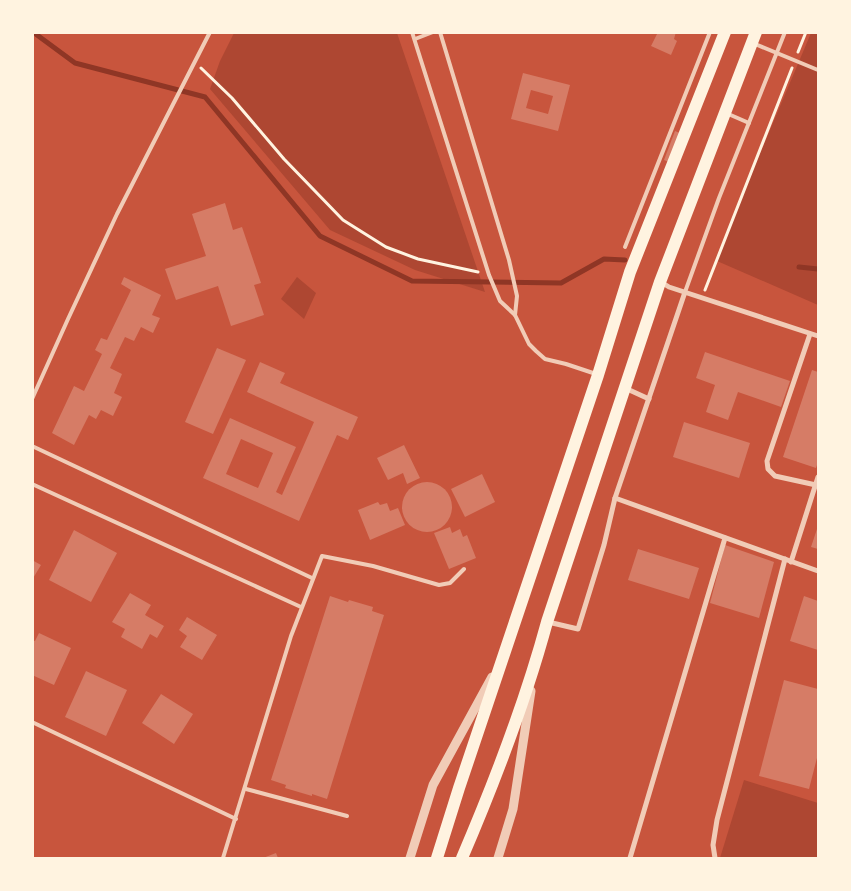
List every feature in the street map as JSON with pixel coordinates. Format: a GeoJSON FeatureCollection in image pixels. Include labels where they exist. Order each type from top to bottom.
{"type":"FeatureCollection","features":[{"type":"Feature","properties":{"kind":"main road"},"geometry":{"type":"LineString","coordinates":[[437,858],[598,375],[630,272],[725,32]]}},
{"type":"Feature","properties":{"kind":"main road"},"geometry":{"type":"LineString","coordinates":[[462,858],[486,803],[534,668],[547,622],[660,282],[754,38]]}},
{"type":"Feature","properties":{"kind":"street"},"geometry":{"type":"LineString","coordinates":[[660,282],[818,336]]}},
{"type":"Feature","properties":{"kind":"street"},"geometry":{"type":"LineString","coordinates":[[547,622],[578,629],[604,545],[615,498],[685,292]]}},
{"type":"Feature","properties":{"kind":"street"},"geometry":{"type":"LineString","coordinates":[[810,334],[767,461],[768,469],[775,476],[816,485]]}},
{"type":"Feature","properties":{"kind":"street"},"geometry":{"type":"LineString","coordinates":[[625,388],[649,399]]}},
{"type":"Feature","properties":{"kind":"street"},"geometry":{"type":"LineString","coordinates":[[791,562],[818,477]]}},
{"type":"Feature","properties":{"kind":"street"},"geometry":{"type":"LineString","coordinates":[[615,498],[818,571]]}},
{"type":"Feature","properties":{"kind":"street"},"geometry":{"type":"LineString","coordinates":[[630,858],[725,538]]}},
{"type":"Feature","properties":{"kind":"street"},"geometry":{"type":"LineString","coordinates":[[715,858],[713,845],[717,820],[784,560]]}},
{"type":"Feature","properties":{"kind":"street"},"geometry":{"type":"LineString","coordinates":[[410,858],[433,784],[505,654]]}},
{"type":"Feature","properties":{"kind":"street"},"geometry":{"type":"LineString","coordinates":[[498,858],[513,808],[534,668]]}},
{"type":"Feature","properties":{"kind":"lane"},"geometry":{"type":"LineString","coordinates":[[32,400],[117,214],[210,32]]}},
{"type":"Feature","properties":{"kind":"lane"},"geometry":{"type":"LineString","coordinates":[[412,32],[489,276],[500,301],[515,314],[529,344],[545,359],[598,375]]}},
{"type":"Feature","properties":{"kind":"lane"},"geometry":{"type":"LineString","coordinates":[[415,39],[433,32]]}},
{"type":"Feature","properties":{"kind":"lane"},"geometry":{"type":"LineString","coordinates":[[440,32],[512,274],[517,296],[515,314]]}},
{"type":"Feature","properties":{"kind":"lane"},"geometry":{"type":"LineString","coordinates":[[625,247],[710,32]]}},
{"type":"Feature","properties":{"kind":"lane"},"geometry":{"type":"LineString","coordinates":[[685,292],[719,198],[785,32]]}},
{"type":"Feature","properties":{"kind":"lane"},"geometry":{"type":"LineString","coordinates":[[754,38],[777,53],[818,70]]}},
{"type":"Feature","properties":{"kind":"lane"},"geometry":{"type":"LineString","coordinates":[[685,95],[695,109]]}},
{"type":"Feature","properties":{"kind":"lane"},"geometry":{"type":"LineString","coordinates":[[726,113],[749,123]]}},
{"type":"Feature","properties":{"kind":"lane"},"geometry":{"type":"LineString","coordinates":[[32,446],[312,578]]}},
{"type":"Feature","properties":{"kind":"lane"},"geometry":{"type":"LineString","coordinates":[[32,484],[301,607]]}},
{"type":"Feature","properties":{"kind":"lane"},"geometry":{"type":"LineString","coordinates":[[223,858],[301,607],[322,556],[373,566],[439,585],[450,583],[464,568]]}},
{"type":"Feature","properties":{"kind":"lane"},"geometry":{"type":"LineString","coordinates":[[32,722],[236,819]]}},
{"type":"Feature","properties":{"kind":"lane"},"geometry":{"type":"LineString","coordinates":[[246,789],[347,816]]}},
{"type":"Feature","properties":{"kind":"path"},"geometry":{"type":"LineString","coordinates":[[702,297],[806,32]]}},
{"type":"Feature","properties":{"kind":"path"},"geometry":{"type":"LineString","coordinates":[[195,63],[232,98],[284,159],[343,220],[386,247],[418,259],[489,276]]}},
{"type":"Feature","properties":{"kind":"shaded area"},"geometry":{"type":"Polygon","coordinates":[[[234,33],[397,33],[485,292],[415,270],[330,230],[210,89],[220,61],[234,33]]]}},
{"type":"Feature","properties":{"kind":"shaded area"},"geometry":{"type":"Polygon","coordinates":[[[811,33],[818,33],[818,305],[717,261],[742,196],[811,33]]]}},
{"type":"Feature","properties":{"kind":"shaded area"},"geometry":{"type":"Polygon","coordinates":[[[297,277],[316,293],[304,319],[281,299],[297,277]]]}},
{"type":"Feature","properties":{"kind":"shaded area"},"geometry":{"type":"Polygon","coordinates":[[[744,780],[818,803],[818,858],[720,858],[744,780]]]}},
{"type":"Feature","properties":{"kind":"building"},"geometry":{"type":"Polygon","coordinates":[[[658,32],[676,32],[674,39],[677,41],[671,55],[651,46],[658,32]]]}},
{"type":"Feature","properties":{"kind":"building"},"geometry":{"type":"Polygon","coordinates":[[[523,73],[570,85],[558,131],[511,119],[523,73]],[[531,90],[526,108],[548,114],[553,96],[531,90]]]}},
{"type":"Feature","properties":{"kind":"building"},"geometry":{"type":"Polygon","coordinates":[[[675,131],[682,134],[671,163],[664,160],[675,131]]]}},
{"type":"Feature","properties":{"kind":"building"},"geometry":{"type":"Polygon","coordinates":[[[225,203],[233,230],[242,227],[261,283],[254,285],[264,315],[231,326],[218,286],[176,300],[165,269],[206,256],[192,214],[225,203]]]}},
{"type":"Feature","properties":{"kind":"building"},"geometry":{"type":"Polygon","coordinates":[[[124,277],[161,295],[152,315],[160,318],[153,333],[141,327],[134,341],[125,337],[110,368],[122,374],[114,393],[122,397],[113,416],[101,410],[96,419],[89,415],[74,445],[52,433],[74,386],[84,391],[102,354],[95,350],[101,338],[107,340],[131,290],[121,284],[124,277]]]}},
{"type":"Feature","properties":{"kind":"building"},"geometry":{"type":"Polygon","coordinates":[[[217,348],[246,360],[213,434],[185,422],[217,348]]]}},
{"type":"Feature","properties":{"kind":"building"},"geometry":{"type":"Polygon","coordinates":[[[705,352],[790,381],[781,407],[738,392],[728,420],[706,412],[715,385],[696,378],[705,352]]]}},
{"type":"Feature","properties":{"kind":"building"},"geometry":{"type":"Polygon","coordinates":[[[260,362],[285,373],[280,383],[358,417],[348,440],[337,435],[299,521],[203,478],[230,418],[296,447],[276,492],[282,495],[314,422],[247,392],[260,362]],[[241,439],[226,474],[258,488],[273,453],[241,439]]]}},
{"type":"Feature","properties":{"kind":"building"},"geometry":{"type":"Polygon","coordinates":[[[812,370],[818,372],[818,462],[816,468],[783,457],[812,370]]]}},
{"type":"Feature","properties":{"kind":"building"},"geometry":{"type":"Polygon","coordinates":[[[684,422],[750,443],[739,478],[673,457],[684,422]]]}},
{"type":"Feature","properties":{"kind":"building"},"geometry":{"type":"Polygon","coordinates":[[[404,445],[420,478],[407,484],[403,473],[388,480],[377,458],[404,445]]]}},
{"type":"Feature","properties":{"kind":"building"},"geometry":{"type":"Polygon","coordinates":[[[482,474],[495,502],[465,517],[451,489],[482,474]]]}},
{"type":"Feature","properties":{"kind":"building"},"geometry":{"type":"Polygon","coordinates":[[[422,482],[432,482],[445,489],[452,502],[452,512],[445,525],[432,532],[422,532],[413,528],[406,521],[402,512],[402,502],[406,493],[413,486],[422,482]]]}},
{"type":"Feature","properties":{"kind":"building"},"geometry":{"type":"Polygon","coordinates":[[[378,502],[380,505],[387,503],[390,511],[398,508],[405,525],[370,540],[358,510],[378,502]]]}},
{"type":"Feature","properties":{"kind":"building"},"geometry":{"type":"Polygon","coordinates":[[[818,526],[818,549],[811,547],[818,526]]]}},
{"type":"Feature","properties":{"kind":"building"},"geometry":{"type":"Polygon","coordinates":[[[450,527],[452,533],[460,529],[463,537],[467,535],[476,558],[449,569],[434,533],[450,527]]]}},
{"type":"Feature","properties":{"kind":"building"},"geometry":{"type":"Polygon","coordinates":[[[74,530],[117,553],[91,602],[49,580],[74,530]]]}},
{"type":"Feature","properties":{"kind":"building"},"geometry":{"type":"Polygon","coordinates":[[[725,545],[774,562],[759,618],[710,603],[725,545]]]}},
{"type":"Feature","properties":{"kind":"building"},"geometry":{"type":"Polygon","coordinates":[[[638,549],[699,568],[689,599],[628,580],[638,549]]]}},
{"type":"Feature","properties":{"kind":"building"},"geometry":{"type":"Polygon","coordinates":[[[32,560],[41,565],[32,580],[32,560]]]}},
{"type":"Feature","properties":{"kind":"building"},"geometry":{"type":"Polygon","coordinates":[[[130,593],[151,605],[145,615],[164,626],[157,638],[150,634],[142,649],[121,637],[125,629],[112,622],[130,593]]]}},
{"type":"Feature","properties":{"kind":"building"},"geometry":{"type":"Polygon","coordinates":[[[330,596],[373,607],[372,611],[384,615],[327,799],[285,788],[286,785],[271,780],[330,596]]]}},
{"type":"Feature","properties":{"kind":"building"},"geometry":{"type":"Polygon","coordinates":[[[804,596],[818,601],[818,650],[790,641],[804,596]]]}},
{"type":"Feature","properties":{"kind":"building"},"geometry":{"type":"Polygon","coordinates":[[[187,617],[217,635],[202,660],[180,647],[187,636],[179,630],[187,617]]]}},
{"type":"Feature","properties":{"kind":"building"},"geometry":{"type":"Polygon","coordinates":[[[39,633],[71,648],[54,685],[32,675],[32,640],[35,641],[39,633]]]}},
{"type":"Feature","properties":{"kind":"building"},"geometry":{"type":"Polygon","coordinates":[[[86,671],[127,690],[106,736],[65,717],[86,671]]]}},
{"type":"Feature","properties":{"kind":"building"},"geometry":{"type":"Polygon","coordinates":[[[784,680],[818,689],[818,754],[809,789],[759,776],[784,680]]]}},
{"type":"Feature","properties":{"kind":"building"},"geometry":{"type":"Polygon","coordinates":[[[161,694],[193,714],[174,744],[142,723],[161,694]]]}},
{"type":"Feature","properties":{"kind":"building"},"geometry":{"type":"Polygon","coordinates":[[[276,853],[278,858],[263,858],[276,853]]]}},
{"type":"Feature","properties":{"kind":"waterway"},"geometry":{"type":"LineString","coordinates":[[33,32],[75,63],[205,97],[320,236],[412,281],[561,283],[604,259],[625,260]]}},
{"type":"Feature","properties":{"kind":"waterway"},"geometry":{"type":"LineString","coordinates":[[799,267],[818,269]]}}]}
